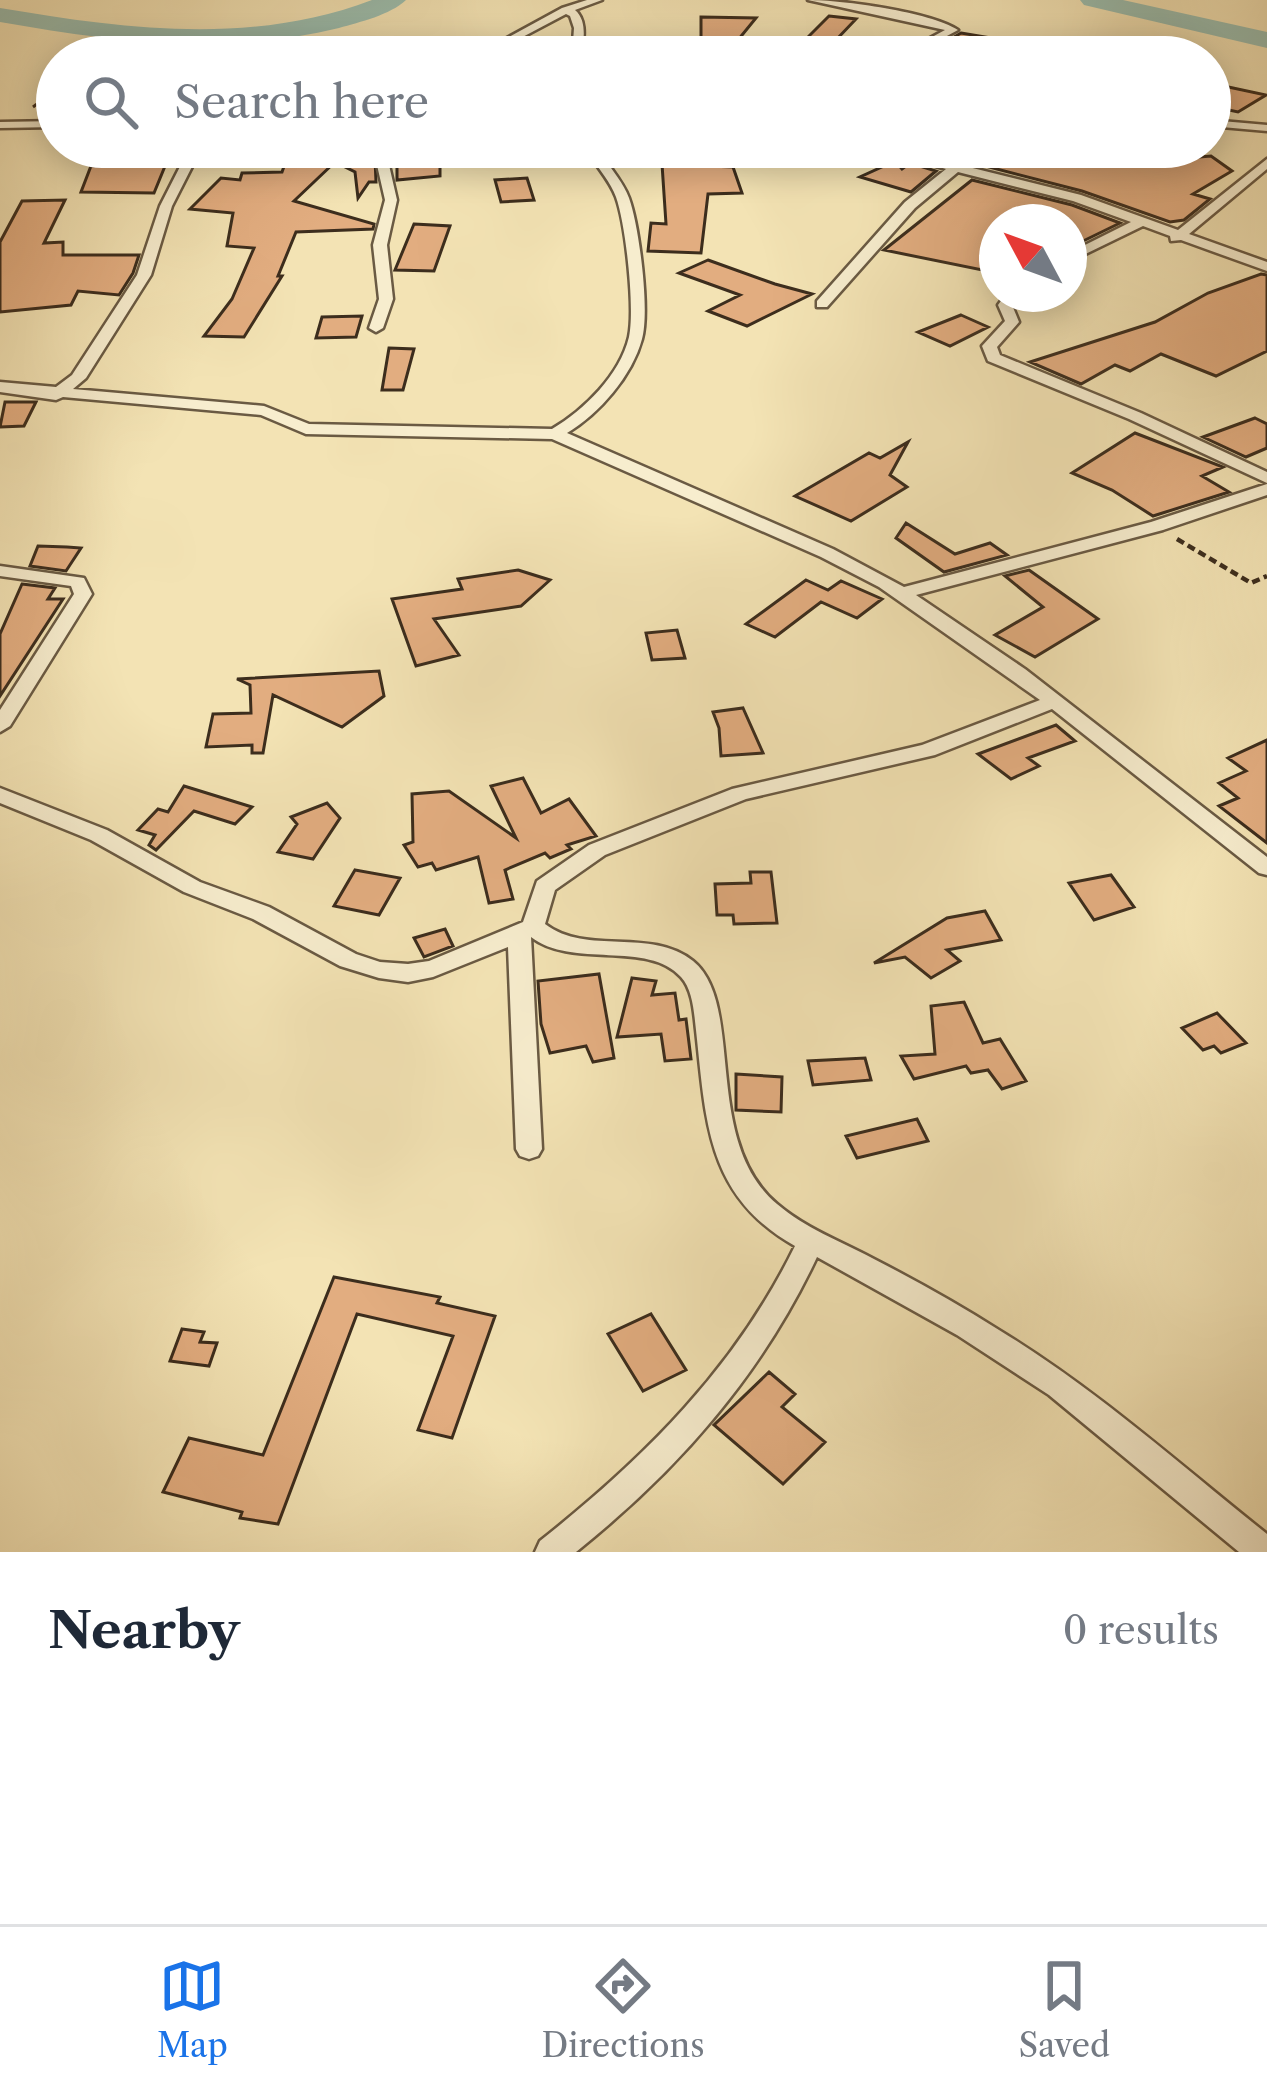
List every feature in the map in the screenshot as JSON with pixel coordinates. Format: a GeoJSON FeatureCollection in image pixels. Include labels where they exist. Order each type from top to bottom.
{"type":"FeatureCollection","features":[{"type":"Feature","properties":{"kind":"street"},"geometry":{"type":"LineString","coordinates":[[517,36],[597,0]]}},
{"type":"Feature","properties":{"kind":"street"},"geometry":{"type":"LineString","coordinates":[[813,0],[951,28],[943,36]]}},
{"type":"Feature","properties":{"kind":"street"},"geometry":{"type":"LineString","coordinates":[[566,10],[575,14],[579,36]]}},
{"type":"Feature","properties":{"kind":"street"},"geometry":{"type":"LineString","coordinates":[[3,127],[36,125]]}},
{"type":"Feature","properties":{"kind":"street"},"geometry":{"type":"LineString","coordinates":[[1231,125],[1267,128]]}},
{"type":"Feature","properties":{"kind":"street"},"geometry":{"type":"LineString","coordinates":[[1176,238],[1267,164]]}},
{"type":"Feature","properties":{"kind":"street"},"geometry":{"type":"LineString","coordinates":[[56,395],[78,379],[144,275],[166,206],[185,168]]}},
{"type":"Feature","properties":{"kind":"street"},"geometry":{"type":"LineString","coordinates":[[376,328],[386,299],[380,245],[391,200],[384,168]]}},
{"type":"Feature","properties":{"kind":"street"},"geometry":{"type":"LineString","coordinates":[[555,434],[583,418],[618,374],[636,337],[636,274],[622,196],[604,168]]}},
{"type":"Feature","properties":{"kind":"street"},"geometry":{"type":"LineString","coordinates":[[822,304],[910,205],[955,168]]}},
{"type":"Feature","properties":{"kind":"street"},"geometry":{"type":"LineString","coordinates":[[960,168],[1077,198],[1176,238],[1267,267]]}},
{"type":"Feature","properties":{"kind":"street"},"geometry":{"type":"LineString","coordinates":[[1087,249],[1139,223]]}},
{"type":"Feature","properties":{"kind":"street"},"geometry":{"type":"LineString","coordinates":[[1008,312],[1012,322],[988,346],[992,358],[1267,478]]}},
{"type":"Feature","properties":{"kind":"street"},"geometry":{"type":"LineString","coordinates":[[0,387],[264,411],[306,429],[555,434],[827,553],[900,594],[1055,701],[1267,868]]}},
{"type":"Feature","properties":{"kind":"street"},"geometry":{"type":"LineString","coordinates":[[900,594],[1157,526],[1267,489]]}},
{"type":"Feature","properties":{"kind":"street"},"geometry":{"type":"LineString","coordinates":[[0,571],[78,582],[82,594],[0,726]]}},
{"type":"Feature","properties":{"kind":"street"},"geometry":{"type":"LineString","coordinates":[[529,1150],[526,930],[545,886],[597,850],[740,794],[928,750],[1055,701]]}},
{"type":"Feature","properties":{"kind":"street"},"geometry":{"type":"LineString","coordinates":[[0,795],[99,835],[192,887],[379,970],[434,969],[526,930],[644,952],[686,965],[703,993],[721,1144],[760,1207],[811,1241],[1027,1363],[1264,1552]]}},
{"type":"Feature","properties":{"kind":"street"},"geometry":{"type":"LineString","coordinates":[[551,1552],[637,1485],[711,1403],[759,1340],[811,1241]]}},
{"type":"Feature","properties":{"kind":"path"},"geometry":{"type":"LineString","coordinates":[[1157,526],[1251,583],[1267,577]]}},
{"type":"Feature","properties":{"kind":"building"},"geometry":{"type":"Polygon","coordinates":[[[829,16],[856,19],[840,36],[809,36],[829,16]]]}},
{"type":"Feature","properties":{"kind":"building"},"geometry":{"type":"Polygon","coordinates":[[[701,17],[756,18],[741,36],[701,36],[701,17]]]}},
{"type":"Feature","properties":{"kind":"building"},"geometry":{"type":"Polygon","coordinates":[[[1231,88],[1266,95],[1238,112],[1231,110],[1231,88]]]}},
{"type":"Feature","properties":{"kind":"building"},"geometry":{"type":"Polygon","coordinates":[[[90,168],[164,168],[154,193],[81,192],[90,168]]]}},
{"type":"Feature","properties":{"kind":"building"},"geometry":{"type":"Polygon","coordinates":[[[283,168],[329,168],[294,201],[374,224],[373,229],[296,232],[278,276],[282,276],[244,337],[204,336],[232,299],[254,248],[227,246],[233,213],[190,209],[221,178],[240,180],[242,173],[282,172],[283,168]]]}},
{"type":"Feature","properties":{"kind":"building"},"geometry":{"type":"Polygon","coordinates":[[[347,168],[375,168],[376,182],[369,182],[358,198],[355,172],[347,168]]]}},
{"type":"Feature","properties":{"kind":"building"},"geometry":{"type":"Polygon","coordinates":[[[397,168],[440,168],[440,176],[397,180],[397,168]]]}},
{"type":"Feature","properties":{"kind":"building"},"geometry":{"type":"Polygon","coordinates":[[[662,168],[733,168],[742,193],[708,194],[701,253],[648,251],[651,223],[666,224],[662,168]]]}},
{"type":"Feature","properties":{"kind":"building"},"geometry":{"type":"Polygon","coordinates":[[[880,168],[936,171],[911,192],[860,177],[880,168]]]}},
{"type":"Feature","properties":{"kind":"building"},"geometry":{"type":"Polygon","coordinates":[[[993,168],[1232,171],[1193,194],[1210,199],[1184,220],[1170,222],[1082,191],[993,168]]]}},
{"type":"Feature","properties":{"kind":"building"},"geometry":{"type":"Polygon","coordinates":[[[527,178],[534,200],[501,202],[495,180],[527,178]]]}},
{"type":"Feature","properties":{"kind":"building"},"geometry":{"type":"Polygon","coordinates":[[[972,180],[1068,204],[979,204],[979,269],[884,250],[972,180]]]}},
{"type":"Feature","properties":{"kind":"building"},"geometry":{"type":"Polygon","coordinates":[[[65,200],[44,243],[63,242],[63,255],[139,255],[133,273],[119,295],[78,291],[71,305],[0,312],[0,242],[22,201],[65,200]]]}},
{"type":"Feature","properties":{"kind":"building"},"geometry":{"type":"Polygon","coordinates":[[[1087,211],[1120,223],[1087,239],[1087,211]]]}},
{"type":"Feature","properties":{"kind":"building"},"geometry":{"type":"Polygon","coordinates":[[[414,224],[450,226],[434,271],[395,270],[414,224]]]}},
{"type":"Feature","properties":{"kind":"building"},"geometry":{"type":"Polygon","coordinates":[[[708,260],[812,294],[747,326],[708,311],[740,295],[679,273],[708,260]]]}},
{"type":"Feature","properties":{"kind":"building"},"geometry":{"type":"Polygon","coordinates":[[[1267,275],[1267,351],[1216,376],[1161,354],[1130,371],[1115,365],[1081,384],[1030,362],[1155,322],[1208,293],[1267,275]]]}},
{"type":"Feature","properties":{"kind":"building"},"geometry":{"type":"Polygon","coordinates":[[[961,315],[988,327],[950,346],[918,332],[961,315]]]}},
{"type":"Feature","properties":{"kind":"building"},"geometry":{"type":"Polygon","coordinates":[[[362,316],[356,337],[316,338],[322,317],[362,316]]]}},
{"type":"Feature","properties":{"kind":"building"},"geometry":{"type":"Polygon","coordinates":[[[389,348],[414,349],[403,390],[382,390],[389,348]]]}},
{"type":"Feature","properties":{"kind":"building"},"geometry":{"type":"Polygon","coordinates":[[[5,402],[36,402],[24,426],[0,427],[5,402]]]}},
{"type":"Feature","properties":{"kind":"building"},"geometry":{"type":"Polygon","coordinates":[[[1255,418],[1267,424],[1267,448],[1246,457],[1203,437],[1255,418]]]}},
{"type":"Feature","properties":{"kind":"building"},"geometry":{"type":"Polygon","coordinates":[[[1135,433],[1223,467],[1202,476],[1229,492],[1153,516],[1112,490],[1072,473],[1135,433]]]}},
{"type":"Feature","properties":{"kind":"building"},"geometry":{"type":"Polygon","coordinates":[[[908,442],[890,475],[907,487],[851,521],[795,496],[869,453],[880,458],[908,442]]]}},
{"type":"Feature","properties":{"kind":"building"},"geometry":{"type":"Polygon","coordinates":[[[906,523],[955,554],[990,543],[1007,555],[944,572],[896,538],[906,523]]]}},
{"type":"Feature","properties":{"kind":"building"},"geometry":{"type":"Polygon","coordinates":[[[38,546],[81,548],[66,571],[30,566],[38,546]]]}},
{"type":"Feature","properties":{"kind":"building"},"geometry":{"type":"Polygon","coordinates":[[[518,570],[550,580],[521,606],[434,619],[459,655],[416,666],[392,599],[462,589],[458,579],[518,570]]]}},
{"type":"Feature","properties":{"kind":"building"},"geometry":{"type":"Polygon","coordinates":[[[1029,570],[1098,619],[1035,657],[995,635],[1043,607],[1005,576],[1029,570]]]}},
{"type":"Feature","properties":{"kind":"building"},"geometry":{"type":"Polygon","coordinates":[[[806,580],[828,590],[841,581],[882,599],[857,618],[821,602],[775,637],[746,624],[806,580]]]}},
{"type":"Feature","properties":{"kind":"building"},"geometry":{"type":"Polygon","coordinates":[[[22,584],[55,588],[48,599],[63,599],[0,696],[0,634],[22,584]]]}},
{"type":"Feature","properties":{"kind":"building"},"geometry":{"type":"Polygon","coordinates":[[[677,630],[685,658],[652,660],[646,633],[677,630]]]}},
{"type":"Feature","properties":{"kind":"building"},"geometry":{"type":"Polygon","coordinates":[[[379,671],[384,696],[342,727],[273,695],[263,753],[252,753],[252,745],[206,747],[213,714],[251,713],[250,685],[237,679],[379,671]]]}},
{"type":"Feature","properties":{"kind":"building"},"geometry":{"type":"Polygon","coordinates":[[[743,708],[763,753],[721,756],[713,712],[743,708]]]}},
{"type":"Feature","properties":{"kind":"building"},"geometry":{"type":"Polygon","coordinates":[[[1056,725],[1075,741],[1028,758],[1039,766],[1011,779],[978,754],[1056,725]]]}},
{"type":"Feature","properties":{"kind":"building"},"geometry":{"type":"Polygon","coordinates":[[[1267,740],[1267,843],[1219,806],[1238,798],[1219,783],[1246,771],[1228,758],[1267,740]]]}},
{"type":"Feature","properties":{"kind":"building"},"geometry":{"type":"Polygon","coordinates":[[[523,778],[541,813],[569,799],[596,836],[567,845],[571,849],[550,858],[545,853],[505,870],[513,899],[489,903],[478,857],[436,870],[432,863],[418,867],[404,845],[413,842],[412,794],[449,791],[516,838],[491,786],[523,778]]]}},
{"type":"Feature","properties":{"kind":"building"},"geometry":{"type":"Polygon","coordinates":[[[184,786],[252,807],[235,824],[194,811],[156,850],[149,845],[155,835],[138,830],[158,809],[168,812],[184,786]]]}},
{"type":"Feature","properties":{"kind":"building"},"geometry":{"type":"Polygon","coordinates":[[[327,803],[340,818],[313,859],[278,852],[297,824],[291,817],[327,803]]]}},
{"type":"Feature","properties":{"kind":"building"},"geometry":{"type":"Polygon","coordinates":[[[355,870],[400,878],[379,915],[334,906],[355,870]]]}},
{"type":"Feature","properties":{"kind":"building"},"geometry":{"type":"Polygon","coordinates":[[[750,872],[771,872],[777,923],[734,924],[733,915],[717,915],[715,884],[751,883],[750,872]]]}},
{"type":"Feature","properties":{"kind":"building"},"geometry":{"type":"Polygon","coordinates":[[[1111,875],[1134,907],[1094,920],[1069,883],[1111,875]]]}},
{"type":"Feature","properties":{"kind":"building"},"geometry":{"type":"Polygon","coordinates":[[[985,911],[1001,940],[947,950],[960,961],[931,978],[905,957],[874,963],[947,918],[985,911]]]}},
{"type":"Feature","properties":{"kind":"building"},"geometry":{"type":"Polygon","coordinates":[[[445,929],[453,946],[424,957],[414,938],[445,929]]]}},
{"type":"Feature","properties":{"kind":"building"},"geometry":{"type":"Polygon","coordinates":[[[599,974],[614,1058],[593,1062],[586,1046],[550,1053],[541,1024],[538,981],[599,974]]]}},
{"type":"Feature","properties":{"kind":"building"},"geometry":{"type":"Polygon","coordinates":[[[632,978],[656,981],[652,995],[675,993],[679,1020],[686,1019],[691,1059],[665,1061],[661,1034],[617,1037],[632,978]]]}},
{"type":"Feature","properties":{"kind":"building"},"geometry":{"type":"Polygon","coordinates":[[[964,1002],[983,1043],[1000,1039],[1026,1081],[1002,1089],[988,1070],[971,1073],[966,1066],[914,1079],[901,1056],[935,1054],[931,1006],[964,1002]]]}},
{"type":"Feature","properties":{"kind":"building"},"geometry":{"type":"Polygon","coordinates":[[[1217,1013],[1246,1043],[1221,1053],[1214,1046],[1203,1050],[1182,1028],[1217,1013]]]}},
{"type":"Feature","properties":{"kind":"building"},"geometry":{"type":"Polygon","coordinates":[[[865,1058],[871,1080],[813,1085],[808,1061],[865,1058]]]}},
{"type":"Feature","properties":{"kind":"building"},"geometry":{"type":"Polygon","coordinates":[[[736,1074],[782,1077],[781,1112],[736,1110],[736,1074]]]}},
{"type":"Feature","properties":{"kind":"building"},"geometry":{"type":"Polygon","coordinates":[[[917,1119],[928,1141],[857,1158],[846,1136],[917,1119]]]}},
{"type":"Feature","properties":{"kind":"building"},"geometry":{"type":"Polygon","coordinates":[[[334,1277],[440,1297],[437,1303],[495,1316],[452,1438],[418,1430],[453,1336],[357,1314],[278,1524],[240,1518],[242,1512],[163,1492],[189,1438],[263,1455],[334,1277]]]}},
{"type":"Feature","properties":{"kind":"building"},"geometry":{"type":"Polygon","coordinates":[[[651,1314],[686,1370],[643,1391],[608,1334],[651,1314]]]}},
{"type":"Feature","properties":{"kind":"building"},"geometry":{"type":"Polygon","coordinates":[[[182,1329],[204,1332],[200,1342],[217,1343],[209,1366],[170,1361],[182,1329]]]}},
{"type":"Feature","properties":{"kind":"building"},"geometry":{"type":"Polygon","coordinates":[[[769,1372],[795,1394],[782,1407],[825,1442],[783,1484],[714,1425],[769,1372]]]}},
{"type":"Feature","properties":{"kind":"waterway"},"geometry":{"type":"LineString","coordinates":[[256,36],[346,18],[394,0]]}},
{"type":"Feature","properties":{"kind":"waterway"},"geometry":{"type":"LineString","coordinates":[[1092,0],[1267,40]]}},
{"type":"Feature","properties":{"kind":"waterway"},"geometry":{"type":"LineString","coordinates":[[0,15],[149,36]]}}]}
